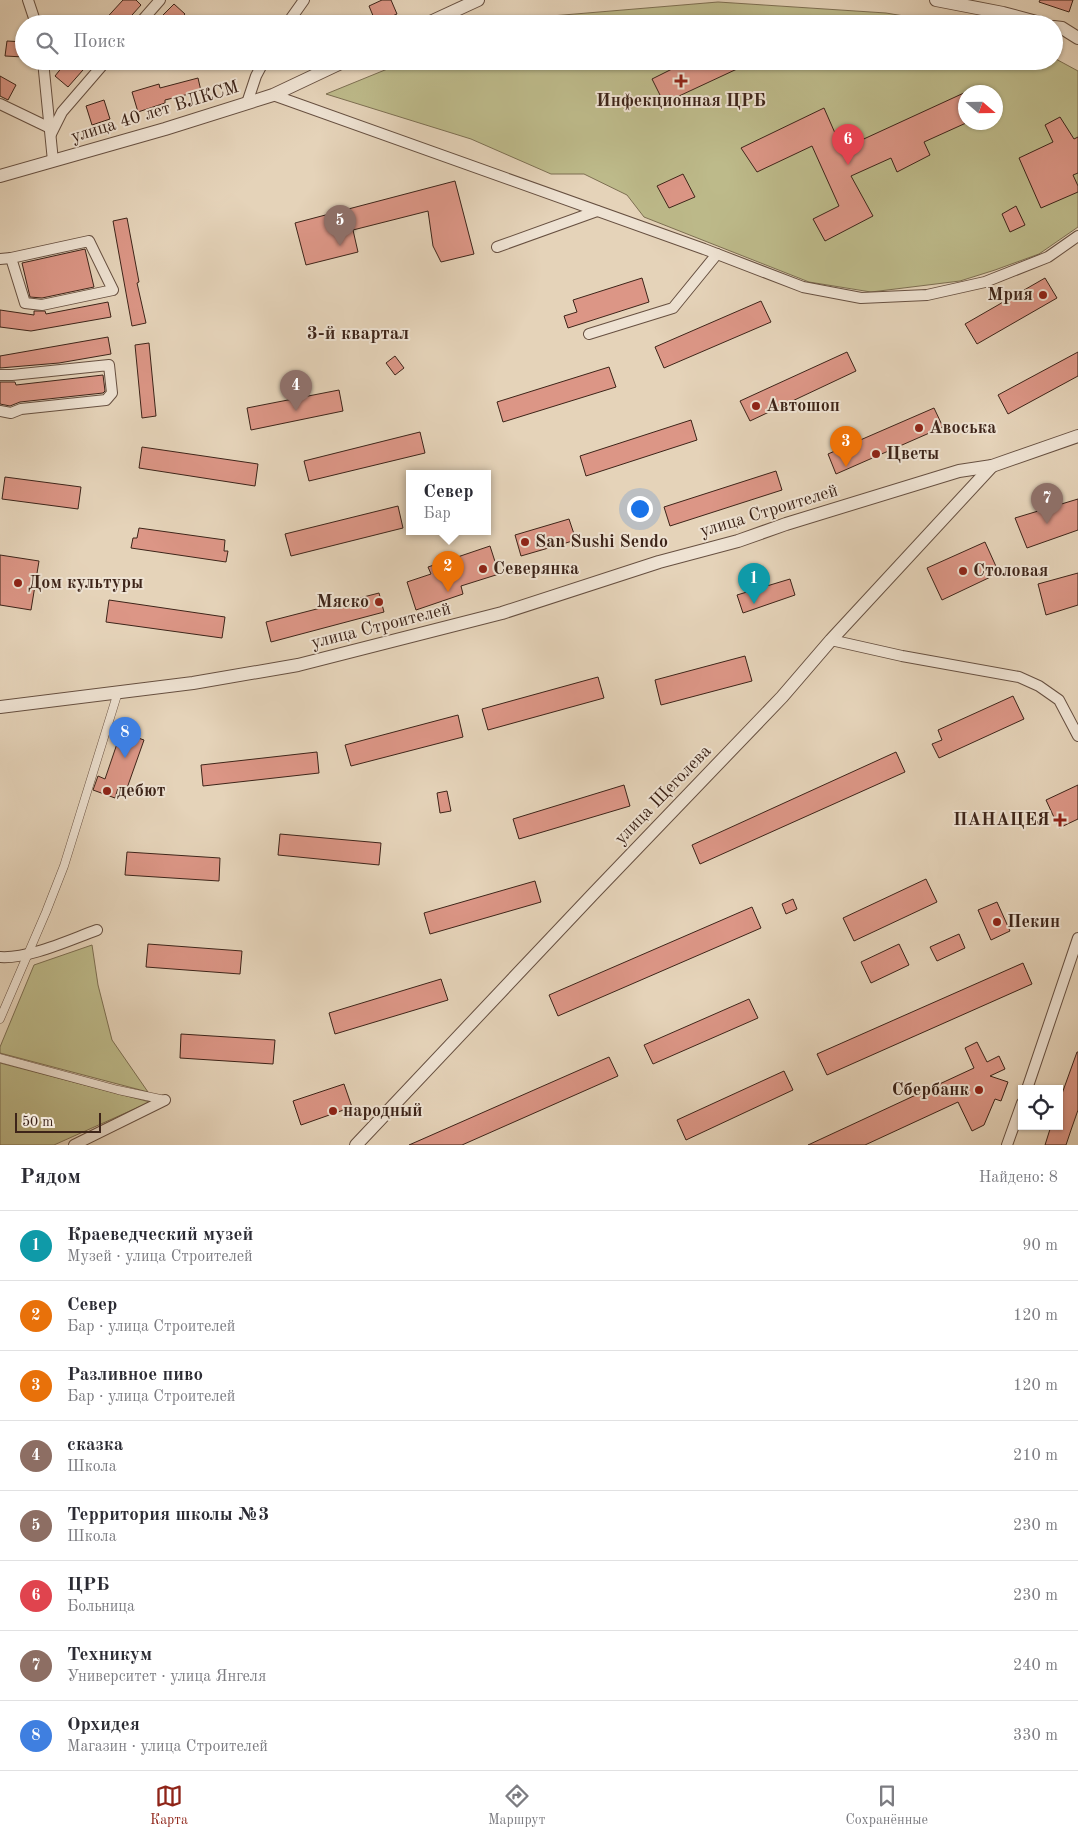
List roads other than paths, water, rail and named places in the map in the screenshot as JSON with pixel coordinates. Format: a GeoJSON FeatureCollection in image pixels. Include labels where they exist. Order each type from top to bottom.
{"type":"FeatureCollection","features":[{"type":"Feature","properties":{"kind":"street"},"geometry":{"type":"LineString","coordinates":[[28,0],[33,15]]}},
{"type":"Feature","properties":{"kind":"street"},"geometry":{"type":"LineString","coordinates":[[147,15],[160,0]]}},
{"type":"Feature","properties":{"kind":"street"},"geometry":{"type":"LineString","coordinates":[[294,15],[304,0]]}},
{"type":"Feature","properties":{"kind":"street"},"geometry":{"type":"LineString","coordinates":[[445,15],[477,0]]}},
{"type":"Feature","properties":{"kind":"street"},"geometry":{"type":"LineString","coordinates":[[936,0],[1010,15]]}},
{"type":"Feature","properties":{"kind":"street"},"geometry":{"type":"LineString","coordinates":[[1063,29],[1078,38]]}},
{"type":"Feature","properties":{"kind":"street"},"geometry":{"type":"LineString","coordinates":[[44,70],[53,161]]}},
{"type":"Feature","properties":{"kind":"street"},"geometry":{"type":"LineString","coordinates":[[50,131],[62,112],[98,70]]}},
{"type":"Feature","properties":{"kind":"street"},"geometry":{"type":"LineString","coordinates":[[247,103],[259,70]]}},
{"type":"Feature","properties":{"kind":"street","name":"улица 40 лет ВЛКСМ"},"geometry":{"type":"LineString","coordinates":[[0,176],[165,129],[273,95],[326,70]]}},
{"type":"Feature","properties":{"kind":"street"},"geometry":{"type":"LineString","coordinates":[[273,95],[717,254],[803,287],[861,298],[927,295],[985,282],[1048,257],[1078,236]]}},
{"type":"Feature","properties":{"kind":"street"},"geometry":{"type":"LineString","coordinates":[[0,104],[50,131]]}},
{"type":"Feature","properties":{"kind":"street"},"geometry":{"type":"LineString","coordinates":[[497,247],[597,211]]}},
{"type":"Feature","properties":{"kind":"street"},"geometry":{"type":"LineString","coordinates":[[0,259],[89,241],[113,290],[42,305],[25,303],[11,258]]}},
{"type":"Feature","properties":{"kind":"street"},"geometry":{"type":"LineString","coordinates":[[590,334],[672,308],[717,254]]}},
{"type":"Feature","properties":{"kind":"street"},"geometry":{"type":"LineString","coordinates":[[0,375],[109,365],[112,393],[106,400],[21,409],[11,413],[0,411]]}},
{"type":"Feature","properties":{"kind":"street","name":"улица Строителей"},"geometry":{"type":"LineString","coordinates":[[0,707],[193,682],[298,665],[502,613],[659,562],[738,541],[786,524],[959,471],[992,466],[1078,436]]}},
{"type":"Feature","properties":{"kind":"street","name":"улица Щеголева"},"geometry":{"type":"LineString","coordinates":[[356,1145],[782,697],[831,640],[992,466]]}},
{"type":"Feature","properties":{"kind":"street"},"geometry":{"type":"LineString","coordinates":[[831,640],[902,656],[1019,677],[1039,686],[1059,700],[1078,736]]}},
{"type":"Feature","properties":{"kind":"street"},"geometry":{"type":"LineString","coordinates":[[0,1019],[64,866],[118,692]]}},
{"type":"Feature","properties":{"kind":"street"},"geometry":{"type":"LineString","coordinates":[[0,957],[10,958],[48,948],[97,930]]}},
{"type":"Feature","properties":{"kind":"street"},"geometry":{"type":"LineString","coordinates":[[1028,1085],[1078,938]]}},
{"type":"Feature","properties":{"kind":"street"},"geometry":{"type":"LineString","coordinates":[[0,1058],[118,1090],[165,1100]]}},
{"type":"Feature","properties":{"kind":"street"},"geometry":{"type":"LineString","coordinates":[[74,1145],[165,1100]]}},
{"type":"Feature","properties":{"kind":"street"},"geometry":{"type":"LineString","coordinates":[[1007,1145],[1018,1114]]}},
{"type":"Feature","properties":{"kind":"place","name":"Инфекционная ЦРБ"},"geometry":{"type":"Point","coordinates":[681,81]}},
{"type":"Feature","properties":{"kind":"place","name":"ЦРБ"},"geometry":{"type":"Point","coordinates":[848,165]}},
{"type":"Feature","properties":{"kind":"place","name":"Территория школы №3"},"geometry":{"type":"Point","coordinates":[340,246]}},
{"type":"Feature","properties":{"kind":"place","name":"Мрия"},"geometry":{"type":"Point","coordinates":[1043,295]}},
{"type":"Feature","properties":{"kind":"place","name":"Автошоп"},"geometry":{"type":"Point","coordinates":[756,406]}},
{"type":"Feature","properties":{"kind":"place","name":"сказка"},"geometry":{"type":"Point","coordinates":[296,411]}},
{"type":"Feature","properties":{"kind":"place","name":"Авоська"},"geometry":{"type":"Point","coordinates":[919,428]}},
{"type":"Feature","properties":{"kind":"place","name":"Цветы"},"geometry":{"type":"Point","coordinates":[876,454]}},
{"type":"Feature","properties":{"kind":"place","name":"Разливное пиво"},"geometry":{"type":"Point","coordinates":[846,467]}},
{"type":"Feature","properties":{"kind":"place","name":"Техникум"},"geometry":{"type":"Point","coordinates":[1047,524]}},
{"type":"Feature","properties":{"kind":"place","name":"San Sushi Sendo"},"geometry":{"type":"Point","coordinates":[525,542]}},
{"type":"Feature","properties":{"kind":"place","name":"Северянка"},"geometry":{"type":"Point","coordinates":[483,569]}},
{"type":"Feature","properties":{"kind":"place","name":"Столовая"},"geometry":{"type":"Point","coordinates":[963,571]}},
{"type":"Feature","properties":{"kind":"place","name":"Дом культуры"},"geometry":{"type":"Point","coordinates":[18,583]}},
{"type":"Feature","properties":{"kind":"place","name":"Север"},"geometry":{"type":"Point","coordinates":[448,592]}},
{"type":"Feature","properties":{"kind":"place","name":"Мяско"},"geometry":{"type":"Point","coordinates":[379,602]}},
{"type":"Feature","properties":{"kind":"place","name":"Краеведческий музей"},"geometry":{"type":"Point","coordinates":[754,604]}},
{"type":"Feature","properties":{"kind":"place","name":"Орхидея"},"geometry":{"type":"Point","coordinates":[125,758]}},
{"type":"Feature","properties":{"kind":"place","name":"дебют"},"geometry":{"type":"Point","coordinates":[107,791]}},
{"type":"Feature","properties":{"kind":"place","name":"ПАНАЦЕЯ"},"geometry":{"type":"Point","coordinates":[1060,820]}},
{"type":"Feature","properties":{"kind":"place","name":"Пекин"},"geometry":{"type":"Point","coordinates":[997,922]}},
{"type":"Feature","properties":{"kind":"place","name":"Сбербанк"},"geometry":{"type":"Point","coordinates":[979,1090]}},
{"type":"Feature","properties":{"kind":"place","name":"народный"},"geometry":{"type":"Point","coordinates":[333,1111]}},
{"type":"Feature","properties":{"kind":"district","name":"3-й квартал"},"geometry":{"type":"Point","coordinates":[358,334]}}]}
